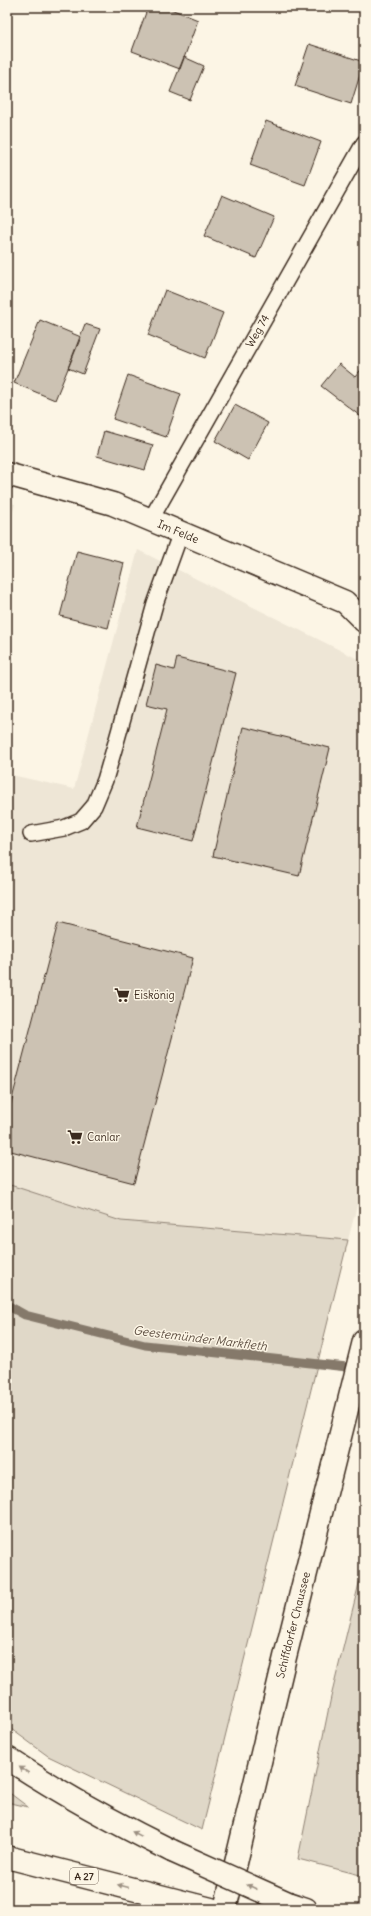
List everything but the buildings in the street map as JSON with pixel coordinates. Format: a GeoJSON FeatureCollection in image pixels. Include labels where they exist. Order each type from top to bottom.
{"type":"FeatureCollection","features":[{"type":"Feature","properties":{"kind":"main road","name":"Im Felde"},"geometry":{"type":"LineString","coordinates":[[7,474],[113,504],[355,601],[364,621]]}},
{"type":"Feature","properties":{"kind":"main road","name":"Schiffdorfer Chaussee"},"geometry":{"type":"LineString","coordinates":[[225,1909],[285,1657],[364,1341]]}},
{"type":"Feature","properties":{"kind":"main road"},"geometry":{"type":"LineString","coordinates":[[7,1758],[52,1787],[100,1815],[172,1851],[297,1906]]}},
{"type":"Feature","properties":{"kind":"main road","name":"A 27"},"geometry":{"type":"LineString","coordinates":[[7,1857],[211,1909]]}},
{"type":"Feature","properties":{"kind":"lane","name":"Weg 74"},"geometry":{"type":"LineString","coordinates":[[151,519],[364,143]]}},
{"type":"Feature","properties":{"kind":"lane"},"geometry":{"type":"LineString","coordinates":[[31,834],[64,828],[81,821],[94,806],[105,780],[118,739],[155,604],[181,532]]}},
{"type":"Feature","properties":{"kind":"shaded area"},"geometry":{"type":"Polygon","coordinates":[[[7,502],[15,504],[7,535],[7,502]]]}},
{"type":"Feature","properties":{"kind":"shaded area"},"geometry":{"type":"Polygon","coordinates":[[[138,550],[364,662],[364,1179],[348,1240],[121,1221],[7,1184],[7,774],[74,789],[138,550]]]}},
{"type":"Feature","properties":{"kind":"shaded area"},"geometry":{"type":"Polygon","coordinates":[[[7,1184],[121,1221],[348,1240],[202,1830],[48,1756],[7,1726],[7,1184]]]}},
{"type":"Feature","properties":{"kind":"shaded area"},"geometry":{"type":"Polygon","coordinates":[[[364,1563],[364,1876],[298,1859],[331,1697],[364,1563]]]}},
{"type":"Feature","properties":{"kind":"shaded area"},"geometry":{"type":"Polygon","coordinates":[[[7,1791],[28,1807],[7,1802],[7,1791]]]}},
{"type":"Feature","properties":{"kind":"waterway","name":"Geestemünder Markfleth"},"geometry":{"type":"LineString","coordinates":[[7,1305],[25,1315],[145,1345],[347,1367]]}},
{"type":"Feature","properties":{"kind":"place","name":"Eiskönig"},"geometry":{"type":"Point","coordinates":[122,995]}},
{"type":"Feature","properties":{"kind":"place","name":"Canlar"},"geometry":{"type":"Point","coordinates":[75,1137]}}]}
